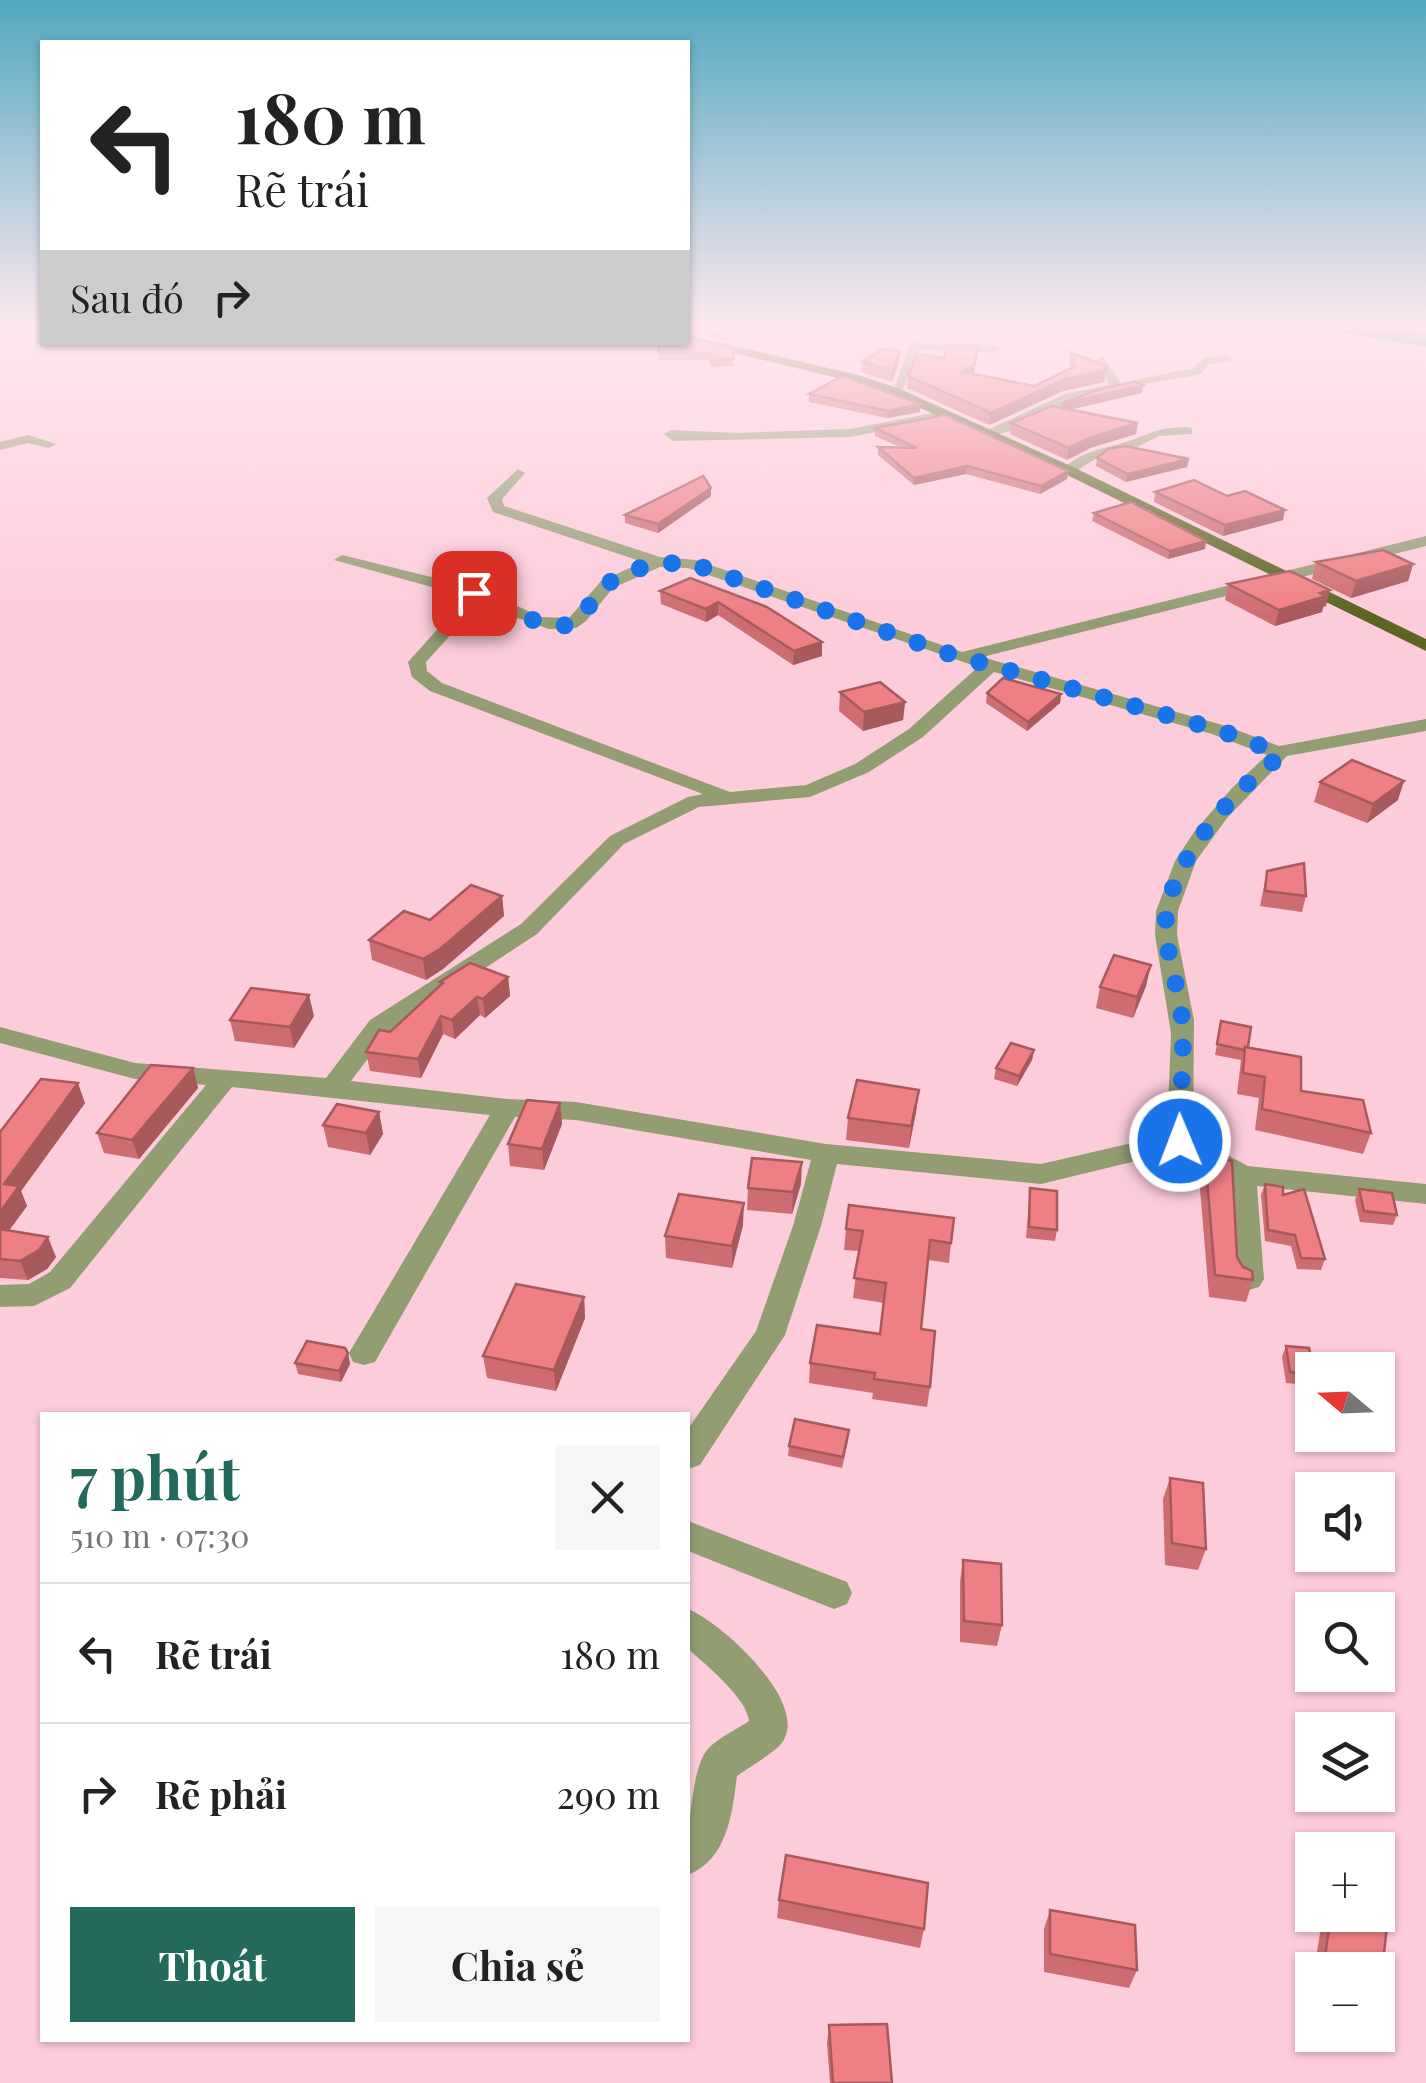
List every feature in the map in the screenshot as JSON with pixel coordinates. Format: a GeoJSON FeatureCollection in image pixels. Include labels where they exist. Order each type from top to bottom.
{"type":"FeatureCollection","features":[{"type":"Feature","properties":{"kind":"main road"},"geometry":{"type":"LineString","coordinates":[[956,420],[1068,470],[1426,646]]}},
{"type":"Feature","properties":{"kind":"street"},"geometry":{"type":"LineString","coordinates":[[673,437],[671,434],[689,432],[737,437],[850,433],[917,420]]}},
{"type":"Feature","properties":{"kind":"street"},"geometry":{"type":"LineString","coordinates":[[988,434],[1023,420]]}},
{"type":"Feature","properties":{"kind":"street"},"geometry":{"type":"LineString","coordinates":[[1068,470],[1101,450],[1130,446],[1156,432],[1187,431]]}},
{"type":"Feature","properties":{"kind":"street"},"geometry":{"type":"LineString","coordinates":[[0,446],[28,439],[50,444]]}},
{"type":"Feature","properties":{"kind":"street"},"geometry":{"type":"LineString","coordinates":[[518,473],[494,498],[498,509],[658,562],[690,563],[962,657],[1219,730],[1277,752],[1426,724]]}},
{"type":"Feature","properties":{"kind":"street"},"geometry":{"type":"LineString","coordinates":[[962,657],[1426,541]]}},
{"type":"Feature","properties":{"kind":"street"},"geometry":{"type":"LineString","coordinates":[[342,560],[474,593],[490,604],[552,628],[571,624],[593,604],[600,590],[620,577],[658,562]]}},
{"type":"Feature","properties":{"kind":"street"},"geometry":{"type":"LineString","coordinates":[[490,604],[467,612],[425,648],[417,662],[418,673],[436,688],[726,796]]}},
{"type":"Feature","properties":{"kind":"street"},"geometry":{"type":"LineString","coordinates":[[333,1087],[379,1026],[528,929],[617,840],[670,810],[695,801],[810,791],[862,768],[916,734],[991,665]]}},
{"type":"Feature","properties":{"kind":"street"},"geometry":{"type":"LineString","coordinates":[[1180,1141],[1183,1034],[1178,983],[1166,934],[1167,900],[1215,818],[1277,759],[1277,752]]}},
{"type":"Feature","properties":{"kind":"street"},"geometry":{"type":"LineString","coordinates":[[0,1035],[136,1071],[333,1087],[507,1108],[576,1111],[826,1152],[1040,1174],[1180,1141],[1243,1175],[1426,1194]]}},
{"type":"Feature","properties":{"kind":"street"},"geometry":{"type":"LineString","coordinates":[[0,1296],[34,1295],[60,1280],[226,1078]]}},
{"type":"Feature","properties":{"kind":"street"},"geometry":{"type":"LineString","coordinates":[[364,1353],[507,1108]]}},
{"type":"Feature","properties":{"kind":"street"},"geometry":{"type":"LineString","coordinates":[[690,1452],[770,1335],[807,1226],[826,1152]]}},
{"type":"Feature","properties":{"kind":"street"},"geometry":{"type":"LineString","coordinates":[[1243,1175],[1249,1278]]}},
{"type":"Feature","properties":{"kind":"street"},"geometry":{"type":"LineString","coordinates":[[690,1537],[834,1592]]}},
{"type":"Feature","properties":{"kind":"street"},"geometry":{"type":"LineString","coordinates":[[690,1628],[731,1664],[767,1706],[768,1730],[719,1765],[710,1825],[690,1852]]}},
{"type":"Feature","properties":{"kind":"building"},"geometry":{"type":"Polygon","coordinates":[[[917,420],[956,420],[1068,471],[1041,486],[967,466],[914,478],[878,447],[917,448],[875,428],[917,420]]]}},
{"type":"Feature","properties":{"kind":"building"},"geometry":{"type":"Polygon","coordinates":[[[1124,420],[1138,423],[1069,448],[1011,423],[1124,420]]]}},
{"type":"Feature","properties":{"kind":"building"},"geometry":{"type":"Polygon","coordinates":[[[1125,446],[1189,459],[1128,474],[1097,458],[1108,449],[1125,446]]]}},
{"type":"Feature","properties":{"kind":"building"},"geometry":{"type":"Polygon","coordinates":[[[703,476],[711,488],[658,524],[625,515],[703,476]]]}},
{"type":"Feature","properties":{"kind":"building"},"geometry":{"type":"Polygon","coordinates":[[[1194,480],[1227,496],[1245,491],[1285,510],[1225,525],[1155,492],[1194,480]]]}},
{"type":"Feature","properties":{"kind":"building"},"geometry":{"type":"Polygon","coordinates":[[[1131,502],[1206,541],[1170,551],[1094,513],[1131,502]]]}},
{"type":"Feature","properties":{"kind":"building"},"geometry":{"type":"Polygon","coordinates":[[[1383,550],[1413,564],[1356,581],[1316,562],[1383,550]]]}},
{"type":"Feature","properties":{"kind":"building"},"geometry":{"type":"Polygon","coordinates":[[[1290,571],[1330,590],[1320,593],[1326,596],[1279,610],[1228,584],[1290,571]]]}},
{"type":"Feature","properties":{"kind":"building"},"geometry":{"type":"Polygon","coordinates":[[[690,578],[767,607],[822,642],[794,651],[718,602],[706,609],[660,591],[690,578]]]}},
{"type":"Feature","properties":{"kind":"building"},"geometry":{"type":"Polygon","coordinates":[[[1003,678],[1061,694],[1028,722],[987,693],[1003,678]]]}},
{"type":"Feature","properties":{"kind":"building"},"geometry":{"type":"Polygon","coordinates":[[[880,682],[905,702],[864,712],[840,692],[880,682]]]}},
{"type":"Feature","properties":{"kind":"building"},"geometry":{"type":"Polygon","coordinates":[[[1352,760],[1404,781],[1373,804],[1320,782],[1352,760]]]}},
{"type":"Feature","properties":{"kind":"building"},"geometry":{"type":"Polygon","coordinates":[[[1304,863],[1306,896],[1265,891],[1267,871],[1304,863]]]}},
{"type":"Feature","properties":{"kind":"building"},"geometry":{"type":"Polygon","coordinates":[[[471,885],[502,896],[423,959],[369,940],[404,911],[430,920],[471,885]]]}},
{"type":"Feature","properties":{"kind":"building"},"geometry":{"type":"Polygon","coordinates":[[[1114,955],[1151,965],[1137,997],[1100,987],[1114,955]]]}},
{"type":"Feature","properties":{"kind":"building"},"geometry":{"type":"Polygon","coordinates":[[[470,963],[508,977],[483,999],[477,997],[452,1020],[441,1016],[418,1059],[366,1052],[379,1030],[390,1032],[443,983],[440,982],[470,963]]]}},
{"type":"Feature","properties":{"kind":"building"},"geometry":{"type":"Polygon","coordinates":[[[251,988],[309,995],[290,1027],[230,1020],[251,988]]]}},
{"type":"Feature","properties":{"kind":"building"},"geometry":{"type":"Polygon","coordinates":[[[1221,1021],[1251,1027],[1248,1047],[1244,1050],[1217,1044],[1221,1021]]]}},
{"type":"Feature","properties":{"kind":"building"},"geometry":{"type":"Polygon","coordinates":[[[1011,1043],[1034,1050],[1019,1076],[996,1068],[1011,1043]]]}},
{"type":"Feature","properties":{"kind":"building"},"geometry":{"type":"Polygon","coordinates":[[[1245,1047],[1301,1057],[1301,1091],[1363,1100],[1371,1133],[1262,1109],[1265,1077],[1243,1073],[1245,1047]]]}},
{"type":"Feature","properties":{"kind":"building"},"geometry":{"type":"Polygon","coordinates":[[[151,1065],[193,1068],[132,1140],[97,1133],[151,1065]]]}},
{"type":"Feature","properties":{"kind":"building"},"geometry":{"type":"Polygon","coordinates":[[[41,1079],[78,1083],[4,1184],[19,1186],[0,1212],[0,1132],[41,1079]]]}},
{"type":"Feature","properties":{"kind":"building"},"geometry":{"type":"Polygon","coordinates":[[[857,1080],[919,1090],[911,1126],[848,1118],[857,1080]]]}},
{"type":"Feature","properties":{"kind":"building"},"geometry":{"type":"Polygon","coordinates":[[[527,1100],[560,1103],[542,1149],[508,1144],[527,1100]]]}},
{"type":"Feature","properties":{"kind":"building"},"geometry":{"type":"Polygon","coordinates":[[[337,1104],[379,1112],[366,1133],[323,1125],[337,1104]]]}},
{"type":"Feature","properties":{"kind":"building"},"geometry":{"type":"Polygon","coordinates":[[[1205,1155],[1232,1161],[1237,1257],[1243,1267],[1252,1271],[1253,1280],[1215,1275],[1205,1155]]]}},
{"type":"Feature","properties":{"kind":"building"},"geometry":{"type":"Polygon","coordinates":[[[752,1158],[802,1162],[793,1192],[748,1188],[752,1158]]]}},
{"type":"Feature","properties":{"kind":"building"},"geometry":{"type":"Polygon","coordinates":[[[1265,1184],[1283,1187],[1283,1195],[1304,1189],[1325,1259],[1301,1258],[1295,1235],[1268,1230],[1265,1184]]]}},
{"type":"Feature","properties":{"kind":"building"},"geometry":{"type":"Polygon","coordinates":[[[1030,1188],[1057,1191],[1057,1230],[1029,1227],[1030,1188]]]}},
{"type":"Feature","properties":{"kind":"building"},"geometry":{"type":"Polygon","coordinates":[[[1359,1189],[1392,1193],[1397,1215],[1364,1211],[1359,1189]]]}},
{"type":"Feature","properties":{"kind":"building"},"geometry":{"type":"Polygon","coordinates":[[[679,1194],[744,1203],[732,1246],[665,1236],[679,1194]]]}},
{"type":"Feature","properties":{"kind":"building"},"geometry":{"type":"Polygon","coordinates":[[[849,1205],[954,1218],[951,1243],[930,1240],[921,1329],[935,1331],[930,1387],[874,1379],[875,1373],[810,1363],[817,1325],[880,1334],[886,1283],[854,1278],[863,1231],[846,1229],[849,1205]]]}},
{"type":"Feature","properties":{"kind":"building"},"geometry":{"type":"Polygon","coordinates":[[[0,1229],[48,1237],[39,1250],[20,1261],[0,1259],[0,1229]]]}},
{"type":"Feature","properties":{"kind":"building"},"geometry":{"type":"Polygon","coordinates":[[[516,1284],[584,1297],[554,1370],[483,1356],[516,1284]]]}},
{"type":"Feature","properties":{"kind":"building"},"geometry":{"type":"Polygon","coordinates":[[[307,1341],[345,1348],[348,1353],[339,1371],[295,1363],[307,1341]]]}},
{"type":"Feature","properties":{"kind":"building"},"geometry":{"type":"Polygon","coordinates":[[[1286,1346],[1309,1348],[1310,1352],[1295,1352],[1295,1372],[1290,1372],[1286,1346]]]}},
{"type":"Feature","properties":{"kind":"building"},"geometry":{"type":"Polygon","coordinates":[[[795,1419],[849,1430],[843,1457],[789,1446],[795,1419]]]}},
{"type":"Feature","properties":{"kind":"building"},"geometry":{"type":"Polygon","coordinates":[[[1170,1478],[1203,1483],[1206,1549],[1172,1543],[1170,1478]]]}},
{"type":"Feature","properties":{"kind":"building"},"geometry":{"type":"Polygon","coordinates":[[[963,1560],[1001,1564],[1002,1625],[964,1621],[963,1560]]]}},
{"type":"Feature","properties":{"kind":"building"},"geometry":{"type":"Polygon","coordinates":[[[786,1855],[928,1883],[924,1929],[779,1900],[786,1855]]]}},
{"type":"Feature","properties":{"kind":"building"},"geometry":{"type":"Polygon","coordinates":[[[1050,1910],[1135,1925],[1137,1970],[1050,1954],[1050,1910]]]}},
{"type":"Feature","properties":{"kind":"building"},"geometry":{"type":"Polygon","coordinates":[[[1329,1932],[1386,1932],[1384,1952],[1326,1952],[1329,1932]]]}},
{"type":"Feature","properties":{"kind":"building"},"geometry":{"type":"Polygon","coordinates":[[[887,2024],[892,2083],[833,2083],[829,2025],[887,2024]]]}},
{"type":"Feature","properties":{"kind":"route"},"geometry":{"type":"LineString","coordinates":[[474,593],[490,604],[552,628],[571,624],[593,604],[600,590],[620,577],[658,562],[690,563],[795,596],[947,653],[1219,730],[1277,752],[1277,759],[1215,818],[1167,900],[1166,934],[1178,983],[1183,1034],[1180,1141]]}}]}
